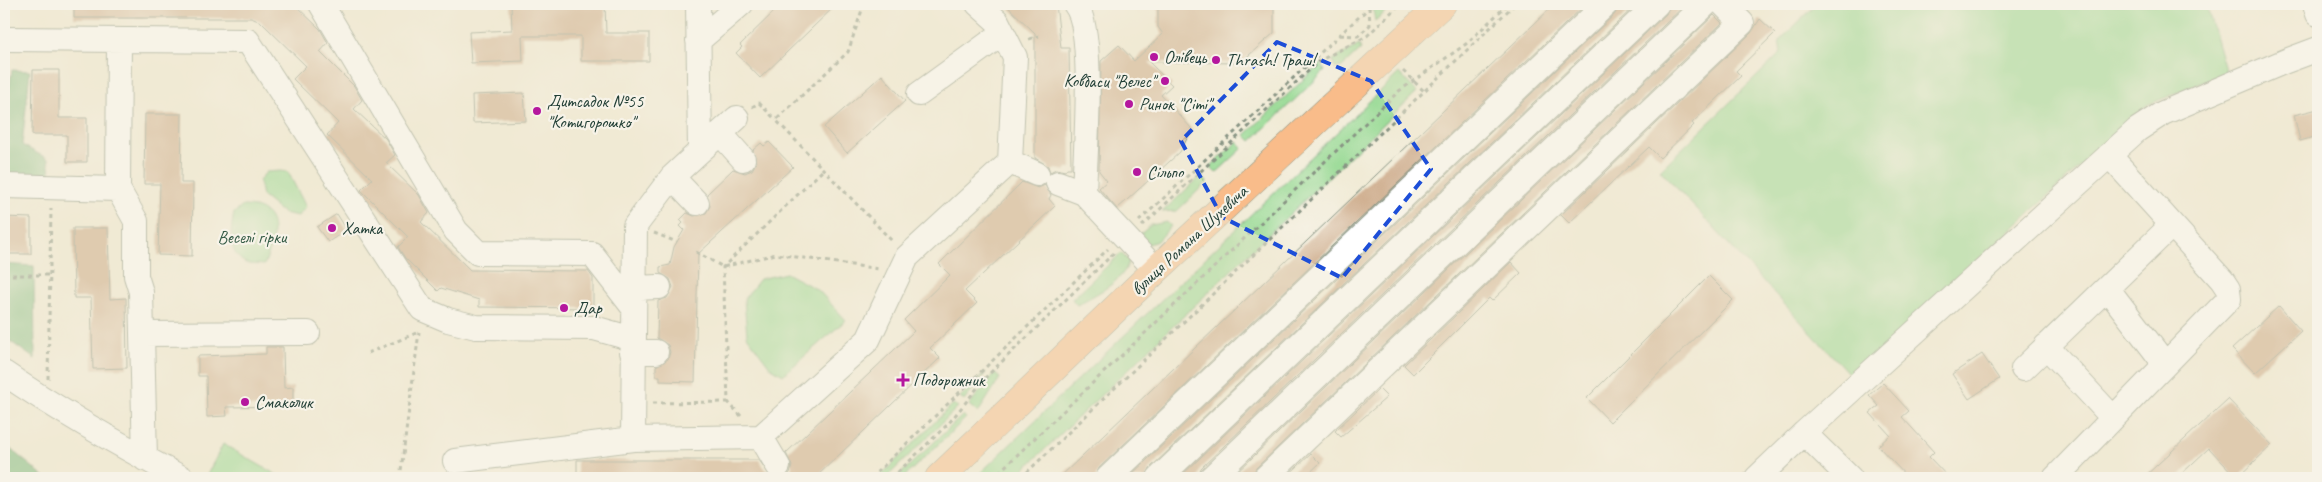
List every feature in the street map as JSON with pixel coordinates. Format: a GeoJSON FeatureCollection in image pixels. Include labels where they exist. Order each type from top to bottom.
{"type":"FeatureCollection","features":[{"type":"Feature","properties":{"kind":"main road","name":"вулиця Романа Шухевича"},"geometry":{"type":"LineString","coordinates":[[939,478],[1156,270],[1442,4]]}},
{"type":"Feature","properties":{"kind":"street"},"geometry":{"type":"LineString","coordinates":[[321,4],[456,231],[478,253],[592,254],[633,297]]}},
{"type":"Feature","properties":{"kind":"street"},"geometry":{"type":"LineString","coordinates":[[698,4],[700,151]]}},
{"type":"Feature","properties":{"kind":"street"},"geometry":{"type":"LineString","coordinates":[[698,41],[741,4]]}},
{"type":"Feature","properties":{"kind":"street"},"geometry":{"type":"LineString","coordinates":[[455,461],[633,439],[761,437],[868,340],[904,264],[1010,162],[1015,57],[997,21],[978,4]]}},
{"type":"Feature","properties":{"kind":"street"},"geometry":{"type":"LineString","coordinates":[[1075,4],[1080,10],[1087,50],[1084,193]]}},
{"type":"Feature","properties":{"kind":"street"},"geometry":{"type":"LineString","coordinates":[[1108,478],[1606,4]]}},
{"type":"Feature","properties":{"kind":"street"},"geometry":{"type":"LineString","coordinates":[[1160,478],[1657,4],[1680,28]]}},
{"type":"Feature","properties":{"kind":"street"},"geometry":{"type":"LineString","coordinates":[[1211,478],[1706,4]]}},
{"type":"Feature","properties":{"kind":"street"},"geometry":{"type":"LineString","coordinates":[[1265,478],[1742,23],[1722,4]]}},
{"type":"Feature","properties":{"kind":"street"},"geometry":{"type":"LineString","coordinates":[[2314,4],[2318,14]]}},
{"type":"Feature","properties":{"kind":"street"},"geometry":{"type":"LineString","coordinates":[[919,94],[1003,33]]}},
{"type":"Feature","properties":{"kind":"street"},"geometry":{"type":"LineString","coordinates":[[4,39],[248,40],[422,309],[448,320],[476,327],[594,328],[633,346],[656,352]]}},
{"type":"Feature","properties":{"kind":"street"},"geometry":{"type":"LineString","coordinates":[[118,40],[118,189],[136,221],[136,276],[141,292],[145,459]]}},
{"type":"Feature","properties":{"kind":"street"},"geometry":{"type":"LineString","coordinates":[[1757,478],[1804,434],[1861,388],[2137,130],[2163,113],[2318,49]]}},
{"type":"Feature","properties":{"kind":"street"},"geometry":{"type":"LineString","coordinates":[[633,439],[635,226],[672,177],[728,126],[743,159]]}},
{"type":"Feature","properties":{"kind":"street"},"geometry":{"type":"LineString","coordinates":[[2055,478],[2228,299],[2228,289],[2225,284],[2109,155]]}},
{"type":"Feature","properties":{"kind":"street"},"geometry":{"type":"LineString","coordinates":[[1010,162],[1084,193],[1156,270]]}},
{"type":"Feature","properties":{"kind":"street"},"geometry":{"type":"LineString","coordinates":[[672,177],[697,203]]}},
{"type":"Feature","properties":{"kind":"street"},"geometry":{"type":"LineString","coordinates":[[4,186],[52,189],[118,189]]}},
{"type":"Feature","properties":{"kind":"street"},"geometry":{"type":"LineString","coordinates":[[2023,369],[2172,225]]}},
{"type":"Feature","properties":{"kind":"street"},"geometry":{"type":"LineString","coordinates":[[633,297],[659,287]]}},
{"type":"Feature","properties":{"kind":"street"},"geometry":{"type":"LineString","coordinates":[[2107,288],[2166,364]]}},
{"type":"Feature","properties":{"kind":"street"},"geometry":{"type":"LineString","coordinates":[[142,334],[308,333]]}},
{"type":"Feature","properties":{"kind":"street"},"geometry":{"type":"LineString","coordinates":[[2046,346],[2113,418]]}},
{"type":"Feature","properties":{"kind":"street"},"geometry":{"type":"LineString","coordinates":[[4,373],[40,398],[145,459],[182,478]]}},
{"type":"Feature","properties":{"kind":"street"},"geometry":{"type":"LineString","coordinates":[[1804,434],[1850,478]]}},
{"type":"Feature","properties":{"kind":"street"},"geometry":{"type":"LineString","coordinates":[[761,437],[778,466]]}},
{"type":"Feature","properties":{"kind":"path"},"geometry":{"type":"LineString","coordinates":[[864,4],[848,52],[776,120],[824,170],[904,264]]}},
{"type":"Feature","properties":{"kind":"path"},"geometry":{"type":"LineString","coordinates":[[993,478],[1413,79],[1466,44],[1508,4]]}},
{"type":"Feature","properties":{"kind":"path"},"geometry":{"type":"LineString","coordinates":[[1021,478],[1515,4]]}},
{"type":"Feature","properties":{"kind":"path"},"geometry":{"type":"LineString","coordinates":[[1369,7],[1370,32]]}},
{"type":"Feature","properties":{"kind":"path"},"geometry":{"type":"LineString","coordinates":[[1340,34],[1358,36],[1370,25]]}},
{"type":"Feature","properties":{"kind":"path"},"geometry":{"type":"LineString","coordinates":[[1413,79],[1424,91]]}},
{"type":"Feature","properties":{"kind":"path"},"geometry":{"type":"LineString","coordinates":[[761,437],[728,402],[723,267],[824,170]]}},
{"type":"Feature","properties":{"kind":"path"},"geometry":{"type":"LineString","coordinates":[[48,387],[52,189]]}},
{"type":"Feature","properties":{"kind":"path"},"geometry":{"type":"LineString","coordinates":[[696,252],[723,267],[776,254],[904,264]]}},
{"type":"Feature","properties":{"kind":"path"},"geometry":{"type":"LineString","coordinates":[[4,275],[50,275]]}},
{"type":"Feature","properties":{"kind":"path"},"geometry":{"type":"LineString","coordinates":[[368,353],[448,320]]}},
{"type":"Feature","properties":{"kind":"path"},"geometry":{"type":"LineString","coordinates":[[400,478],[419,332]]}},
{"type":"Feature","properties":{"kind":"path"},"geometry":{"type":"LineString","coordinates":[[632,403],[728,402]]}},
{"type":"Feature","properties":{"kind":"highlighted area"},"geometry":{"type":"Polygon","coordinates":[[[1277,42],[1371,81],[1431,169],[1342,278],[1222,217],[1181,141],[1277,42]]]}},
{"type":"Feature","properties":{"kind":"green space"},"geometry":{"type":"Polygon","coordinates":[[[1379,4],[1394,4],[1375,21],[1373,9],[1379,4]]]}},
{"type":"Feature","properties":{"kind":"green space"},"geometry":{"type":"Polygon","coordinates":[[[1817,4],[2206,4],[2226,73],[2147,105],[1852,377],[1660,170],[1781,53],[1779,41],[1817,4]]]}},
{"type":"Feature","properties":{"kind":"green space"},"geometry":{"type":"Polygon","coordinates":[[[1359,45],[1361,49],[1342,67],[1335,68],[1333,60],[1359,45]]]}},
{"type":"Feature","properties":{"kind":"green space"},"geometry":{"type":"Polygon","coordinates":[[[1321,63],[1325,71],[1251,141],[1245,135],[1321,63]]]}},
{"type":"Feature","properties":{"kind":"green space"},"geometry":{"type":"Polygon","coordinates":[[[12,70],[30,71],[22,145],[48,159],[51,181],[4,178],[4,121],[12,70]]]}},
{"type":"Feature","properties":{"kind":"green space"},"geometry":{"type":"Polygon","coordinates":[[[1399,73],[1417,92],[1015,478],[975,478],[1399,73]]]}},
{"type":"Feature","properties":{"kind":"green space"},"geometry":{"type":"Polygon","coordinates":[[[1237,142],[1243,148],[1216,173],[1210,167],[1237,142]]]}},
{"type":"Feature","properties":{"kind":"green space"},"geometry":{"type":"Polygon","coordinates":[[[266,172],[288,172],[306,207],[298,216],[283,213],[262,196],[259,181],[266,172]]]}},
{"type":"Feature","properties":{"kind":"green space"},"geometry":{"type":"Polygon","coordinates":[[[1201,176],[1207,182],[1177,211],[1162,212],[1201,176]]]}},
{"type":"Feature","properties":{"kind":"green space","name":"Веселі гірки"},"geometry":{"type":"Polygon","coordinates":[[[243,206],[256,207],[264,212],[270,218],[273,226],[271,245],[264,265],[244,262],[235,252],[231,232],[234,213],[243,206]]]}},
{"type":"Feature","properties":{"kind":"green space"},"geometry":{"type":"Polygon","coordinates":[[[1167,222],[1171,226],[1158,241],[1148,244],[1138,236],[1151,225],[1167,222]]]}},
{"type":"Feature","properties":{"kind":"green space"},"geometry":{"type":"Polygon","coordinates":[[[1121,253],[1129,261],[1121,276],[1108,287],[1077,305],[1072,299],[1121,253]]]}},
{"type":"Feature","properties":{"kind":"green space"},"geometry":{"type":"Polygon","coordinates":[[[4,264],[34,266],[35,359],[4,337],[4,264]]]}},
{"type":"Feature","properties":{"kind":"green space"},"geometry":{"type":"Polygon","coordinates":[[[786,273],[818,290],[846,320],[783,375],[770,367],[747,336],[744,299],[760,279],[786,273]]]}},
{"type":"Feature","properties":{"kind":"green space"},"geometry":{"type":"Polygon","coordinates":[[[986,372],[964,401],[960,397],[986,372]]]}},
{"type":"Feature","properties":{"kind":"green space"},"geometry":{"type":"Polygon","coordinates":[[[994,373],[1000,378],[978,413],[969,405],[994,373]]]}},
{"type":"Feature","properties":{"kind":"green space"},"geometry":{"type":"Polygon","coordinates":[[[953,404],[958,407],[886,478],[878,478],[953,404]]]}},
{"type":"Feature","properties":{"kind":"green space"},"geometry":{"type":"Polygon","coordinates":[[[963,415],[966,418],[903,478],[896,478],[963,415]]]}},
{"type":"Feature","properties":{"kind":"green space"},"geometry":{"type":"Polygon","coordinates":[[[4,444],[46,478],[4,478],[4,444]]]}},
{"type":"Feature","properties":{"kind":"green space"},"geometry":{"type":"Polygon","coordinates":[[[223,444],[282,478],[206,477],[223,444]]]}},
{"type":"Feature","properties":{"kind":"building"},"geometry":{"type":"Polygon","coordinates":[[[74,4],[294,4],[320,29],[328,43],[320,52],[354,86],[362,100],[354,109],[386,139],[395,155],[386,163],[419,195],[429,213],[421,222],[470,270],[588,271],[593,278],[593,308],[479,307],[479,300],[441,288],[438,291],[405,258],[398,247],[408,237],[361,190],[372,179],[327,135],[338,123],[293,79],[306,66],[261,22],[251,18],[74,18],[74,4]]]}},
{"type":"Feature","properties":{"kind":"building"},"geometry":{"type":"Polygon","coordinates":[[[511,4],[605,4],[606,33],[649,33],[649,61],[581,61],[581,36],[522,36],[523,61],[471,63],[469,32],[512,30],[511,4]]]}},
{"type":"Feature","properties":{"kind":"building"},"geometry":{"type":"Polygon","coordinates":[[[782,4],[837,4],[760,78],[736,53],[742,47],[740,45],[782,4]]]}},
{"type":"Feature","properties":{"kind":"building"},"geometry":{"type":"Polygon","coordinates":[[[1005,4],[1056,4],[1061,48],[1069,48],[1071,168],[1067,168],[1065,171],[1056,169],[1050,172],[1048,166],[1035,158],[1035,33],[1005,4]]]}},
{"type":"Feature","properties":{"kind":"building"},"geometry":{"type":"Polygon","coordinates":[[[1158,4],[1274,4],[1274,33],[1240,63],[1149,62],[1172,85],[1161,95],[1192,129],[1180,152],[1117,209],[1099,188],[1107,181],[1099,171],[1101,61],[1119,45],[1134,61],[1163,34],[1158,27],[1158,4]]]}},
{"type":"Feature","properties":{"kind":"building"},"geometry":{"type":"Polygon","coordinates":[[[1555,4],[1586,4],[1099,468],[1095,478],[1059,478],[1555,4]]]}},
{"type":"Feature","properties":{"kind":"building"},"geometry":{"type":"Polygon","coordinates":[[[1619,4],[1637,4],[1150,468],[1146,478],[1128,478],[1615,14],[1619,4]]]}},
{"type":"Feature","properties":{"kind":"building"},"geometry":{"type":"Polygon","coordinates":[[[1670,4],[1686,4],[1201,468],[1198,478],[1179,478],[1666,14],[1670,4]]]}},
{"type":"Feature","properties":{"kind":"building"},"geometry":{"type":"Polygon","coordinates":[[[1714,15],[1722,23],[1256,468],[1252,478],[1231,478],[1714,15]]]}},
{"type":"Feature","properties":{"kind":"building"},"geometry":{"type":"Polygon","coordinates":[[[1760,19],[1775,33],[1736,71],[1741,76],[1692,123],[1694,125],[1660,158],[1649,147],[1569,223],[1561,215],[1751,33],[1760,19]]]}},
{"type":"Feature","properties":{"kind":"building"},"geometry":{"type":"Polygon","coordinates":[[[33,70],[59,70],[59,118],[87,118],[87,162],[67,162],[67,135],[32,135],[33,70]]]}},
{"type":"Feature","properties":{"kind":"building"},"geometry":{"type":"Polygon","coordinates":[[[882,75],[905,101],[847,153],[824,127],[882,75]]]}},
{"type":"Feature","properties":{"kind":"building"},"geometry":{"type":"Polygon","coordinates":[[[524,93],[526,121],[473,123],[472,95],[524,93]]]}},
{"type":"Feature","properties":{"kind":"building"},"geometry":{"type":"Polygon","coordinates":[[[2318,109],[2318,136],[2300,141],[2294,115],[2318,109]]]}},
{"type":"Feature","properties":{"kind":"building"},"geometry":{"type":"Polygon","coordinates":[[[145,114],[182,114],[181,183],[193,183],[192,256],[158,255],[160,184],[144,184],[145,114]]]}},
{"type":"Feature","properties":{"kind":"building"},"geometry":{"type":"Polygon","coordinates":[[[769,142],[793,167],[698,254],[695,382],[660,381],[660,376],[656,376],[656,366],[668,359],[670,352],[668,345],[657,338],[658,301],[667,298],[673,287],[670,279],[660,273],[660,267],[670,265],[674,247],[684,230],[680,226],[683,223],[680,220],[687,213],[694,216],[706,213],[710,206],[707,194],[733,169],[745,173],[752,170],[756,163],[753,150],[761,143],[764,146],[769,142]]]}},
{"type":"Feature","properties":{"kind":"building"},"geometry":{"type":"Polygon","coordinates":[[[1022,182],[1038,188],[1045,185],[1051,195],[1049,199],[1055,206],[965,291],[977,303],[930,348],[940,358],[815,478],[784,478],[790,473],[792,466],[786,453],[914,331],[904,320],[950,275],[939,264],[1022,182]]]}},
{"type":"Feature","properties":{"kind":"building","name":"Хатка"},"geometry":{"type":"Polygon","coordinates":[[[337,214],[347,230],[328,242],[317,227],[337,214]]]}},
{"type":"Feature","properties":{"kind":"building"},"geometry":{"type":"Polygon","coordinates":[[[4,217],[31,218],[31,254],[4,254],[4,217]]]}},
{"type":"Feature","properties":{"kind":"building"},"geometry":{"type":"Polygon","coordinates":[[[73,228],[108,228],[110,299],[126,298],[127,368],[93,369],[91,298],[74,298],[73,228]]]}},
{"type":"Feature","properties":{"kind":"building"},"geometry":{"type":"Polygon","coordinates":[[[1511,262],[1521,273],[1492,301],[1489,298],[1413,374],[1404,365],[1511,262]]]}},
{"type":"Feature","properties":{"kind":"building"},"geometry":{"type":"Polygon","coordinates":[[[1709,276],[1733,300],[1610,422],[1587,398],[1709,276]]]}},
{"type":"Feature","properties":{"kind":"building"},"geometry":{"type":"Polygon","coordinates":[[[2279,306],[2301,331],[2255,373],[2232,349],[2279,306]]]}},
{"type":"Feature","properties":{"kind":"building"},"geometry":{"type":"Polygon","coordinates":[[[266,347],[283,347],[284,388],[293,387],[293,406],[226,407],[227,416],[207,417],[206,376],[198,376],[198,356],[266,354],[266,347]]]}},
{"type":"Feature","properties":{"kind":"building"},"geometry":{"type":"Polygon","coordinates":[[[1982,354],[1999,379],[1969,399],[1952,374],[1982,354]]]}},
{"type":"Feature","properties":{"kind":"building"},"geometry":{"type":"Polygon","coordinates":[[[1883,383],[1909,411],[1902,417],[1934,452],[1929,457],[1949,478],[1908,478],[1878,446],[1890,435],[1870,413],[1879,406],[1869,395],[1883,383]]]}},
{"type":"Feature","properties":{"kind":"building"},"geometry":{"type":"Polygon","coordinates":[[[1379,389],[1387,397],[1341,437],[1335,431],[1379,389]]]}},
{"type":"Feature","properties":{"kind":"building"},"geometry":{"type":"Polygon","coordinates":[[[2228,399],[2272,445],[2237,478],[2209,448],[2177,478],[2143,478],[2228,399]]]}},
{"type":"Feature","properties":{"kind":"building"},"geometry":{"type":"Polygon","coordinates":[[[1311,454],[1320,463],[1304,478],[1285,478],[1311,454]]]}},
{"type":"Feature","properties":{"kind":"building"},"geometry":{"type":"Polygon","coordinates":[[[577,460],[759,460],[772,478],[577,478],[577,460]]]}},
{"type":"Feature","properties":{"kind":"place","name":"Олівець"},"geometry":{"type":"Point","coordinates":[1154,57]}},
{"type":"Feature","properties":{"kind":"place","name":"Thrash! Траш!"},"geometry":{"type":"Point","coordinates":[1216,60]}},
{"type":"Feature","properties":{"kind":"place","name":"Ковбаси \"Велес\""},"geometry":{"type":"Point","coordinates":[1165,81]}},
{"type":"Feature","properties":{"kind":"place","name":"Ринок \"Сіті\""},"geometry":{"type":"Point","coordinates":[1129,104]}},
{"type":"Feature","properties":{"kind":"place","name":"Дитсадок №55 \"Котигорошко\""},"geometry":{"type":"Point","coordinates":[537,111]}},
{"type":"Feature","properties":{"kind":"place","name":"Сільпо"},"geometry":{"type":"Point","coordinates":[1137,172]}},
{"type":"Feature","properties":{"kind":"place","name":"Хатка"},"geometry":{"type":"Point","coordinates":[332,228]}},
{"type":"Feature","properties":{"kind":"place","name":"Дар"},"geometry":{"type":"Point","coordinates":[564,308]}},
{"type":"Feature","properties":{"kind":"place","name":"Подорожник"},"geometry":{"type":"Point","coordinates":[903,380]}},
{"type":"Feature","properties":{"kind":"place","name":"Смаколик"},"geometry":{"type":"Point","coordinates":[245,402]}}]}
